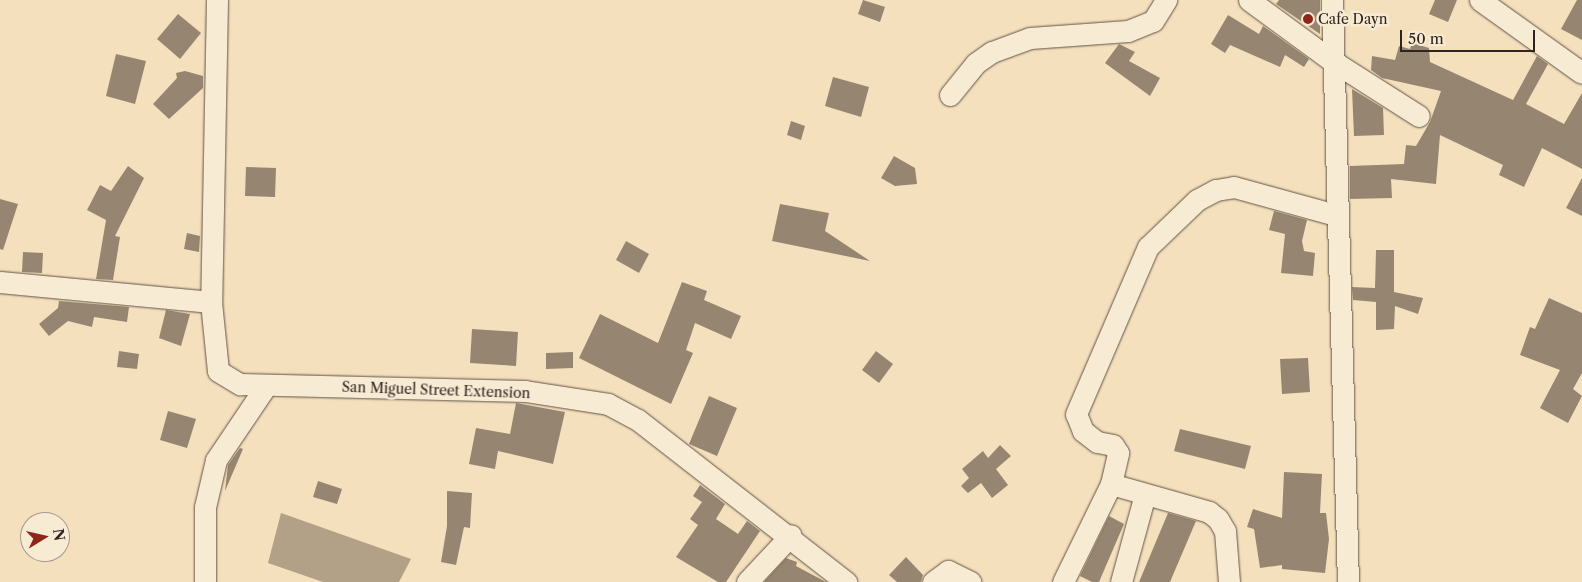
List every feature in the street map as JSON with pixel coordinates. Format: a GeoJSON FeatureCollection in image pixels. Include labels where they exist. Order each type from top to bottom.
{"type":"FeatureCollection","features":[{"type":"Feature","properties":{"kind":"street"},"geometry":{"type":"LineString","coordinates":[[0,282],[211,302],[217,0]]}},
{"type":"Feature","properties":{"kind":"street"},"geometry":{"type":"LineString","coordinates":[[950,95],[976,63],[992,52],[1030,38],[1128,31],[1152,21],[1166,0]]}},
{"type":"Feature","properties":{"kind":"street"},"geometry":{"type":"LineString","coordinates":[[1249,0],[1331,60],[1419,116]]}},
{"type":"Feature","properties":{"kind":"street"},"geometry":{"type":"LineString","coordinates":[[1332,0],[1331,60],[1348,582]]}},
{"type":"Feature","properties":{"kind":"street"},"geometry":{"type":"LineString","coordinates":[[1480,0],[1582,73]]}},
{"type":"Feature","properties":{"kind":"street"},"geometry":{"type":"LineString","coordinates":[[1062,582],[1111,484],[1118,453],[1113,444],[1097,442],[1083,431],[1076,414],[1148,248],[1197,200],[1216,190],[1234,187],[1336,215]]}},
{"type":"Feature","properties":{"kind":"street","name":"San Miguel Street Extension"},"geometry":{"type":"LineString","coordinates":[[211,302],[218,371],[240,384],[525,391],[608,404],[638,420],[791,536],[846,582]]}},
{"type":"Feature","properties":{"kind":"street"},"geometry":{"type":"LineString","coordinates":[[204,582],[205,507],[216,460],[266,386]]}},
{"type":"Feature","properties":{"kind":"street"},"geometry":{"type":"LineString","coordinates":[[1111,484],[1208,512],[1218,519],[1225,531],[1229,582]]}},
{"type":"Feature","properties":{"kind":"street"},"geometry":{"type":"LineString","coordinates":[[1121,582],[1145,494]]}},
{"type":"Feature","properties":{"kind":"street"},"geometry":{"type":"LineString","coordinates":[[747,582],[791,536]]}},
{"type":"Feature","properties":{"kind":"street"},"geometry":{"type":"LineString","coordinates":[[934,582],[948,571],[971,582]]}},
{"type":"Feature","properties":{"kind":"shaded area"},"geometry":{"type":"Polygon","coordinates":[[[281,513],[411,559],[399,582],[323,582],[268,563],[281,513]]]}},
{"type":"Feature","properties":{"kind":"building"},"geometry":{"type":"Polygon","coordinates":[[[863,0],[885,7],[880,22],[858,14],[863,0]]]}},
{"type":"Feature","properties":{"kind":"building","name":"Cafe Dayn"},"geometry":{"type":"Polygon","coordinates":[[[1279,0],[1320,0],[1320,34],[1276,4],[1279,0]]]}},
{"type":"Feature","properties":{"kind":"building"},"geometry":{"type":"Polygon","coordinates":[[[1435,0],[1457,0],[1448,22],[1429,14],[1435,0]]]}},
{"type":"Feature","properties":{"kind":"building"},"geometry":{"type":"Polygon","coordinates":[[[1577,0],[1582,0],[1582,40],[1561,29],[1577,0]]]}},
{"type":"Feature","properties":{"kind":"building"},"geometry":{"type":"Polygon","coordinates":[[[178,14],[201,33],[180,59],[157,39],[178,14]]]}},
{"type":"Feature","properties":{"kind":"building"},"geometry":{"type":"Polygon","coordinates":[[[1228,15],[1259,34],[1263,26],[1309,59],[1304,67],[1285,55],[1280,67],[1230,45],[1225,53],[1211,44],[1228,15]]]}},
{"type":"Feature","properties":{"kind":"building"},"geometry":{"type":"Polygon","coordinates":[[[1412,43],[1429,48],[1430,62],[1513,100],[1537,56],[1548,64],[1526,104],[1564,124],[1582,93],[1582,169],[1542,148],[1524,187],[1499,175],[1503,165],[1440,135],[1436,184],[1391,179],[1392,198],[1350,199],[1350,166],[1404,164],[1406,145],[1416,146],[1430,122],[1441,91],[1382,78],[1371,70],[1372,56],[1395,60],[1399,46],[1410,49],[1412,43]]]}},
{"type":"Feature","properties":{"kind":"building"},"geometry":{"type":"Polygon","coordinates":[[[1119,44],[1135,52],[1129,61],[1160,78],[1150,96],[1105,63],[1119,44]]]}},
{"type":"Feature","properties":{"kind":"building"},"geometry":{"type":"Polygon","coordinates":[[[116,54],[146,61],[135,104],[106,96],[116,54]]]}},
{"type":"Feature","properties":{"kind":"building"},"geometry":{"type":"Polygon","coordinates":[[[185,71],[203,76],[203,88],[169,119],[153,104],[177,78],[176,73],[185,71]]]}},
{"type":"Feature","properties":{"kind":"building"},"geometry":{"type":"Polygon","coordinates":[[[833,77],[869,87],[861,117],[825,106],[833,77]]]}},
{"type":"Feature","properties":{"kind":"building"},"geometry":{"type":"Polygon","coordinates":[[[1352,89],[1383,108],[1384,135],[1354,136],[1352,89]]]}},
{"type":"Feature","properties":{"kind":"building"},"geometry":{"type":"Polygon","coordinates":[[[791,121],[805,126],[801,140],[787,135],[791,121]]]}},
{"type":"Feature","properties":{"kind":"building"},"geometry":{"type":"Polygon","coordinates":[[[894,156],[915,168],[917,184],[895,186],[881,178],[894,156]]]}},
{"type":"Feature","properties":{"kind":"building"},"geometry":{"type":"Polygon","coordinates":[[[128,166],[144,178],[115,236],[120,237],[113,280],[96,279],[106,220],[87,210],[100,185],[111,191],[128,166]]]}},
{"type":"Feature","properties":{"kind":"building"},"geometry":{"type":"Polygon","coordinates":[[[246,167],[276,168],[275,197],[245,196],[246,167]]]}},
{"type":"Feature","properties":{"kind":"building"},"geometry":{"type":"Polygon","coordinates":[[[1582,178],[1582,216],[1566,208],[1582,178]]]}},
{"type":"Feature","properties":{"kind":"building"},"geometry":{"type":"Polygon","coordinates":[[[0,199],[18,204],[3,250],[0,249],[0,199]]]}},
{"type":"Feature","properties":{"kind":"building"},"geometry":{"type":"Polygon","coordinates":[[[780,204],[829,213],[825,231],[870,261],[772,241],[780,204]]]}},
{"type":"Feature","properties":{"kind":"building"},"geometry":{"type":"Polygon","coordinates":[[[1274,211],[1307,220],[1302,241],[1304,251],[1315,253],[1313,276],[1281,273],[1285,234],[1269,230],[1274,211]]]}},
{"type":"Feature","properties":{"kind":"building"},"geometry":{"type":"Polygon","coordinates":[[[187,233],[200,236],[199,252],[184,249],[187,233]]]}},
{"type":"Feature","properties":{"kind":"building"},"geometry":{"type":"Polygon","coordinates":[[[626,241],[649,254],[639,273],[616,260],[626,241]]]}},
{"type":"Feature","properties":{"kind":"building"},"geometry":{"type":"Polygon","coordinates":[[[1376,250],[1394,250],[1394,292],[1423,298],[1418,314],[1395,306],[1394,329],[1376,330],[1376,302],[1353,300],[1352,287],[1375,288],[1376,250]]]}},
{"type":"Feature","properties":{"kind":"building"},"geometry":{"type":"Polygon","coordinates":[[[23,252],[43,253],[42,273],[22,272],[23,252]]]}},
{"type":"Feature","properties":{"kind":"building"},"geometry":{"type":"Polygon","coordinates":[[[682,282],[707,291],[704,300],[741,316],[731,339],[695,323],[686,350],[693,353],[671,404],[579,358],[600,314],[658,343],[682,282]]]}},
{"type":"Feature","properties":{"kind":"building"},"geometry":{"type":"Polygon","coordinates":[[[1549,298],[1582,313],[1582,373],[1573,389],[1582,396],[1568,423],[1540,408],[1560,370],[1520,355],[1530,327],[1535,329],[1549,298]]]}},
{"type":"Feature","properties":{"kind":"building"},"geometry":{"type":"Polygon","coordinates":[[[59,301],[129,307],[127,322],[94,317],[92,327],[68,321],[49,336],[39,324],[58,308],[59,301]]]}},
{"type":"Feature","properties":{"kind":"building"},"geometry":{"type":"Polygon","coordinates":[[[166,310],[190,314],[181,346],[159,338],[166,310]]]}},
{"type":"Feature","properties":{"kind":"building"},"geometry":{"type":"Polygon","coordinates":[[[472,329],[518,332],[516,366],[470,363],[472,329]]]}},
{"type":"Feature","properties":{"kind":"building"},"geometry":{"type":"Polygon","coordinates":[[[119,351],[139,354],[137,369],[117,367],[119,351]]]}},
{"type":"Feature","properties":{"kind":"building"},"geometry":{"type":"Polygon","coordinates":[[[876,351],[893,364],[879,383],[862,370],[876,351]]]}},
{"type":"Feature","properties":{"kind":"building"},"geometry":{"type":"Polygon","coordinates":[[[573,352],[573,368],[546,369],[546,353],[573,352]]]}},
{"type":"Feature","properties":{"kind":"building"},"geometry":{"type":"Polygon","coordinates":[[[1308,358],[1310,392],[1282,394],[1280,359],[1308,358]]]}},
{"type":"Feature","properties":{"kind":"building"},"geometry":{"type":"Polygon","coordinates":[[[709,396],[737,408],[717,456],[689,444],[709,396]]]}},
{"type":"Feature","properties":{"kind":"building"},"geometry":{"type":"Polygon","coordinates":[[[516,403],[565,412],[553,464],[498,451],[495,469],[469,464],[476,428],[510,434],[516,403]]]}},
{"type":"Feature","properties":{"kind":"building"},"geometry":{"type":"Polygon","coordinates":[[[168,411],[196,419],[187,448],[160,440],[168,411]]]}},
{"type":"Feature","properties":{"kind":"building"},"geometry":{"type":"Polygon","coordinates":[[[1180,429],[1251,446],[1245,469],[1174,451],[1180,429]]]}},
{"type":"Feature","properties":{"kind":"building"},"geometry":{"type":"Polygon","coordinates":[[[1000,445],[1011,456],[996,469],[1008,485],[992,498],[981,483],[968,493],[961,486],[969,478],[962,469],[983,451],[988,458],[1000,445]]]}},
{"type":"Feature","properties":{"kind":"building"},"geometry":{"type":"Polygon","coordinates":[[[240,448],[243,449],[225,491],[228,465],[240,448]]]}},
{"type":"Feature","properties":{"kind":"building"},"geometry":{"type":"Polygon","coordinates":[[[1284,472],[1322,474],[1320,513],[1326,513],[1329,539],[1325,573],[1282,569],[1282,565],[1260,568],[1254,529],[1247,527],[1253,509],[1282,518],[1284,472]]]}},
{"type":"Feature","properties":{"kind":"building"},"geometry":{"type":"Polygon","coordinates":[[[318,481],[342,489],[337,504],[313,497],[318,481]]]}},
{"type":"Feature","properties":{"kind":"building"},"geometry":{"type":"Polygon","coordinates":[[[700,485],[725,504],[716,519],[738,534],[747,521],[760,531],[726,582],[718,582],[676,557],[698,525],[690,519],[702,502],[693,496],[700,485]]]}},
{"type":"Feature","properties":{"kind":"building"},"geometry":{"type":"Polygon","coordinates":[[[447,491],[472,493],[470,528],[464,527],[456,565],[441,562],[447,526],[447,491]]]}},
{"type":"Feature","properties":{"kind":"building"},"geometry":{"type":"Polygon","coordinates":[[[1168,513],[1196,521],[1170,582],[1139,582],[1168,513]]]}},
{"type":"Feature","properties":{"kind":"building"},"geometry":{"type":"Polygon","coordinates":[[[1109,516],[1124,524],[1099,582],[1092,582],[1080,576],[1109,516]]]}},
{"type":"Feature","properties":{"kind":"building"},"geometry":{"type":"Polygon","coordinates":[[[906,557],[923,575],[921,582],[897,582],[889,575],[906,557]]]}},
{"type":"Feature","properties":{"kind":"building"},"geometry":{"type":"Polygon","coordinates":[[[786,558],[797,562],[796,566],[826,582],[764,582],[786,558]]]}},
{"type":"Feature","properties":{"kind":"place","name":"Cafe Dayn"},"geometry":{"type":"Point","coordinates":[1308,19]}}]}
